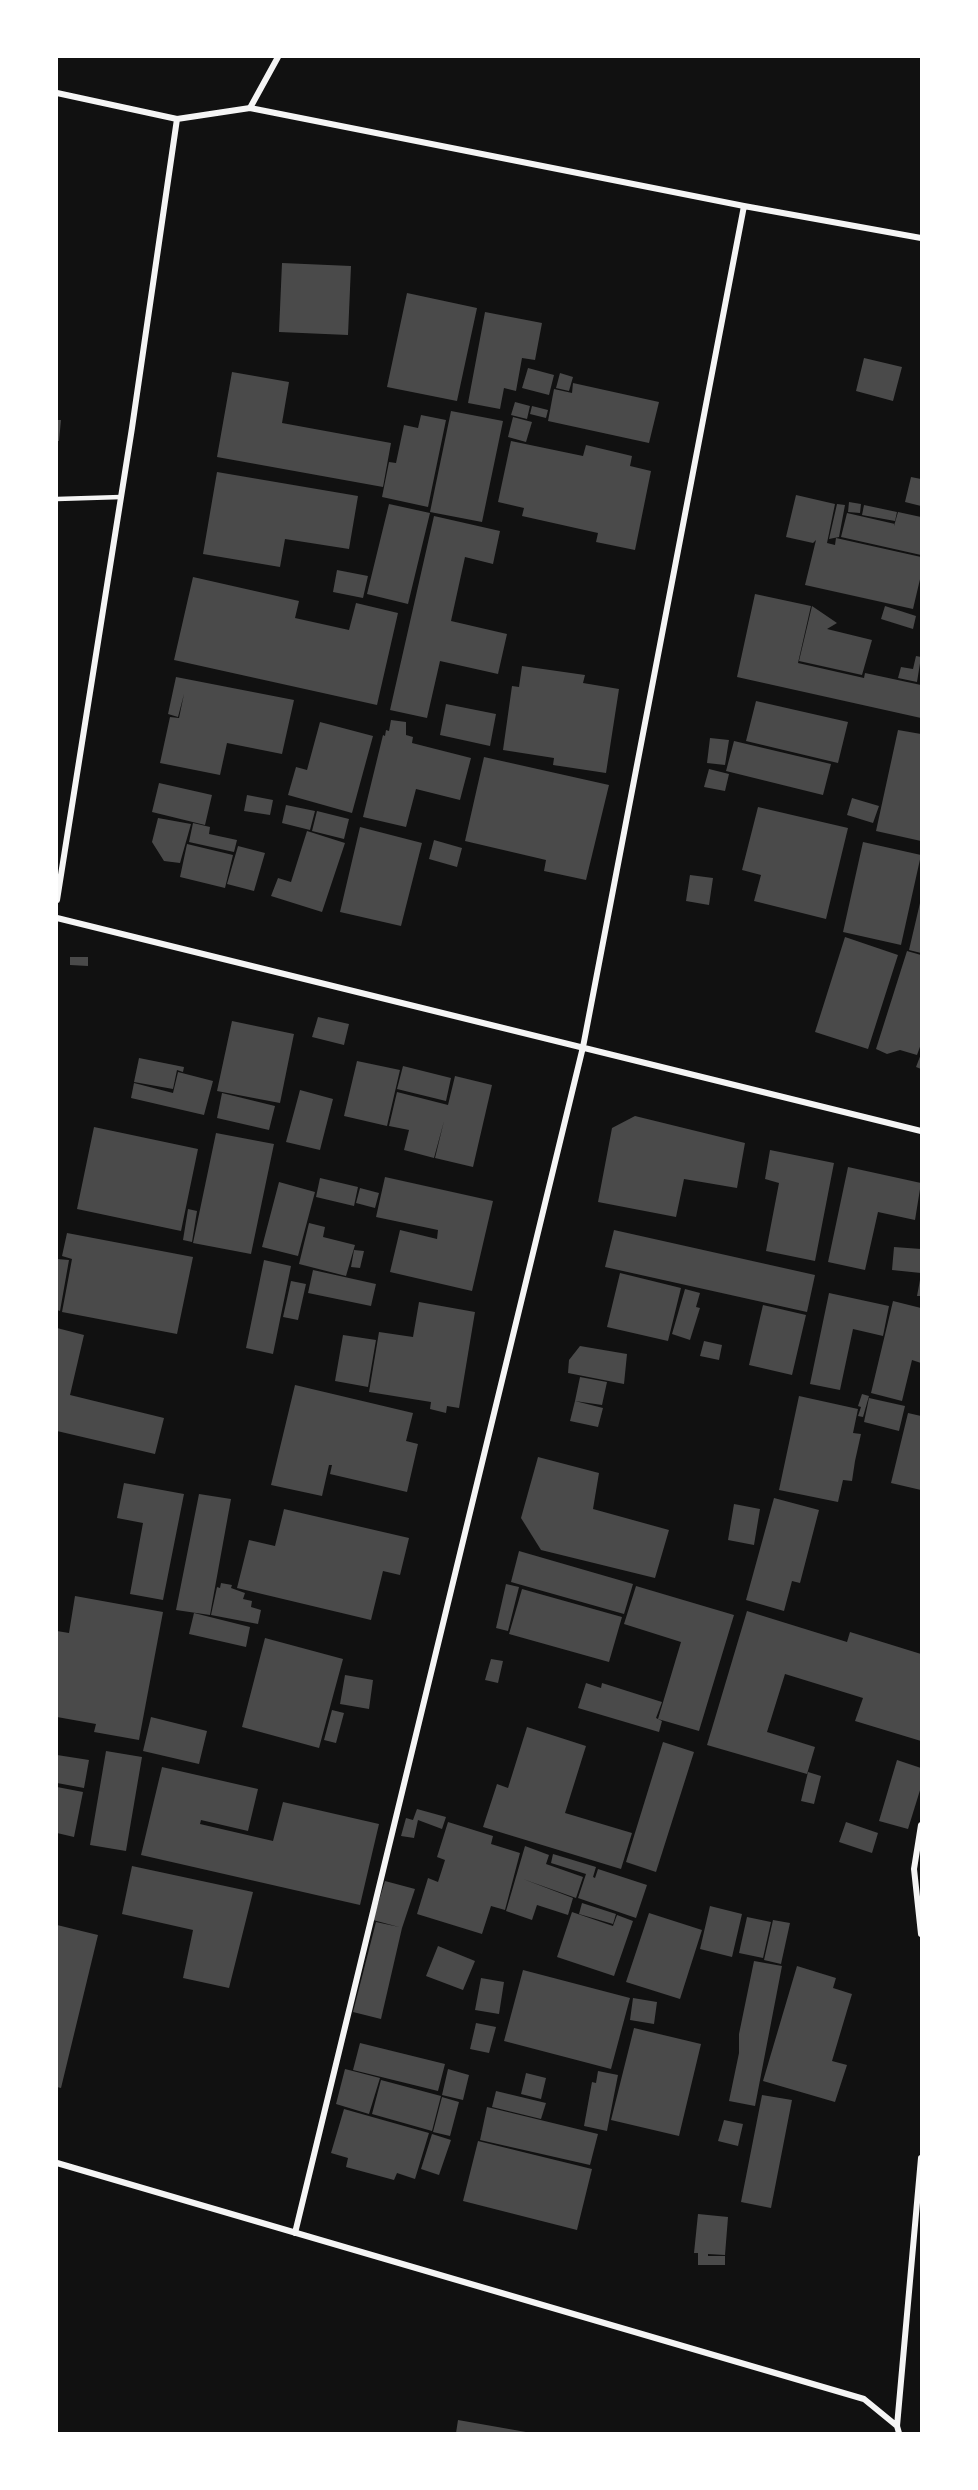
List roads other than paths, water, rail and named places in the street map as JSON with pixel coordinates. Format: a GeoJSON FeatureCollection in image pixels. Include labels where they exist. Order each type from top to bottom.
{"type":"FeatureCollection","features":[{"type":"Feature","properties":{"kind":"street"},"geometry":{"type":"LineString","coordinates":[[250,108],[278,57]]}},
{"type":"Feature","properties":{"kind":"street"},"geometry":{"type":"LineString","coordinates":[[57,93],[177,119],[250,108],[744,206],[921,238]]}},
{"type":"Feature","properties":{"kind":"street"},"geometry":{"type":"LineString","coordinates":[[57,900],[121,497],[177,119]]}},
{"type":"Feature","properties":{"kind":"street"},"geometry":{"type":"LineString","coordinates":[[295,2233],[583,1047],[744,206]]}},
{"type":"Feature","properties":{"kind":"street"},"geometry":{"type":"LineString","coordinates":[[57,918],[921,1131]]}},
{"type":"Feature","properties":{"kind":"street"},"geometry":{"type":"LineString","coordinates":[[921,1825],[914,1869],[921,1934]]}},
{"type":"Feature","properties":{"kind":"street"},"geometry":{"type":"LineString","coordinates":[[899,2433],[897,2426],[921,2158]]}},
{"type":"Feature","properties":{"kind":"street"},"geometry":{"type":"LineString","coordinates":[[57,2163],[864,2399],[897,2426]]}},
{"type":"Feature","properties":{"kind":"lane"},"geometry":{"type":"LineString","coordinates":[[57,499],[121,497]]}}]}
